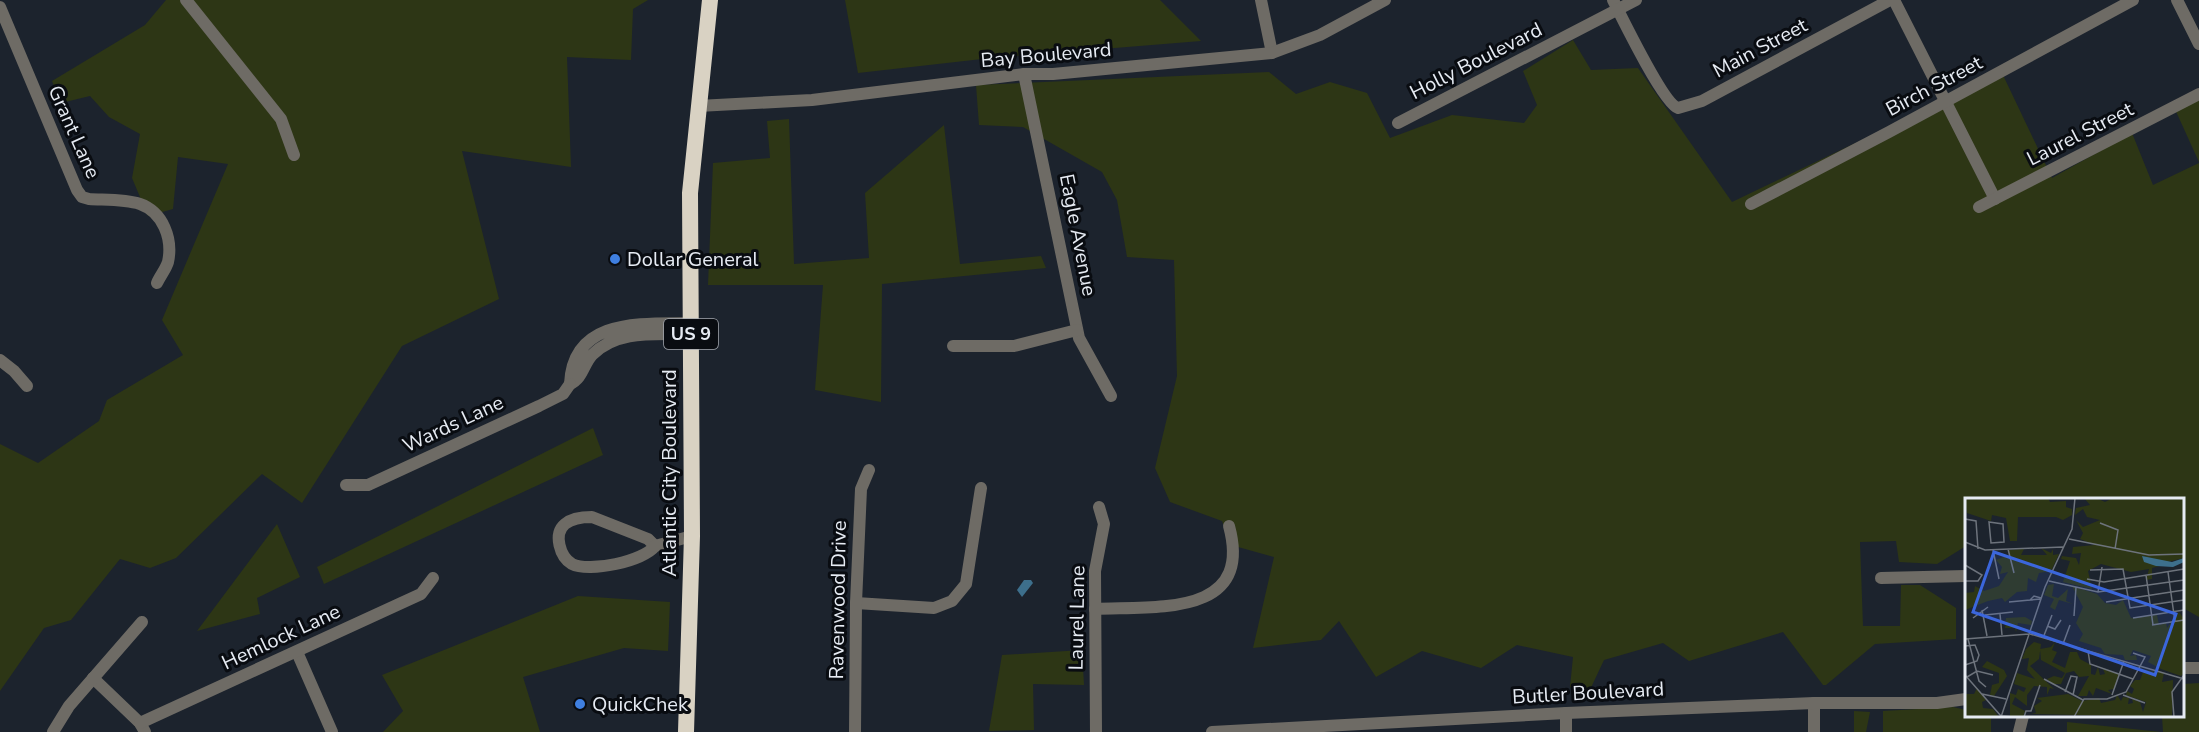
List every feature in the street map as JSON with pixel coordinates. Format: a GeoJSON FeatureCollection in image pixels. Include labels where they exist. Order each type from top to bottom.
{"type":"FeatureCollection","features":[{"type":"Feature","properties":{"kind":"highway","name":"Atlantic City Boulevard"},"geometry":{"type":"LineString","coordinates":[[686,732],[692,536],[690,193],[710,0]]}},
{"type":"Feature","properties":{"kind":"street"},"geometry":{"type":"LineString","coordinates":[[186,0],[281,119],[294,154]]}},
{"type":"Feature","properties":{"kind":"street"},"geometry":{"type":"LineString","coordinates":[[1261,0],[1272,53]]}},
{"type":"Feature","properties":{"kind":"street","name":"Bay Boulevard"},"geometry":{"type":"LineString","coordinates":[[698,106],[812,100],[1024,74],[1065,73],[1272,53],[1320,36],[1385,0]]}},
{"type":"Feature","properties":{"kind":"street","name":"Holly Boulevard"},"geometry":{"type":"LineString","coordinates":[[1398,123],[1615,4],[1636,0]]}},
{"type":"Feature","properties":{"kind":"street"},"geometry":{"type":"LineString","coordinates":[[1892,0],[1995,199]]}},
{"type":"Feature","properties":{"kind":"street","name":"Main Street"},"geometry":{"type":"LineString","coordinates":[[1615,4],[1661,89],[1671,105],[1678,108],[1702,100],[1892,0]]}},
{"type":"Feature","properties":{"kind":"street","name":"Birch Street"},"geometry":{"type":"LineString","coordinates":[[1750,204],[1946,102],[2133,0]]}},
{"type":"Feature","properties":{"kind":"street"},"geometry":{"type":"LineString","coordinates":[[2177,0],[2199,44]]}},
{"type":"Feature","properties":{"kind":"street","name":"Grant Lane"},"geometry":{"type":"LineString","coordinates":[[0,7],[77,190],[82,197],[138,203],[152,209],[162,223],[169,239],[168,263],[157,283]]}},
{"type":"Feature","properties":{"kind":"street","name":"Eagle Avenue"},"geometry":{"type":"LineString","coordinates":[[1024,74],[1077,330],[1085,350],[1111,396]]}},
{"type":"Feature","properties":{"kind":"street","name":"Laurel Street"},"geometry":{"type":"LineString","coordinates":[[1979,207],[2199,94]]}},
{"type":"Feature","properties":{"kind":"street","name":"Wards Lane"},"geometry":{"type":"LineString","coordinates":[[346,485],[368,484],[563,394],[570,384],[578,380],[590,358],[614,340],[691,328]]}},
{"type":"Feature","properties":{"kind":"street"},"geometry":{"type":"LineString","coordinates":[[952,346],[1014,346],[1077,330]]}},
{"type":"Feature","properties":{"kind":"street"},"geometry":{"type":"LineString","coordinates":[[0,360],[27,386]]}},
{"type":"Feature","properties":{"kind":"street","name":"Ravenwood Drive"},"geometry":{"type":"LineString","coordinates":[[855,732],[856,603],[861,489],[869,470]]}},
{"type":"Feature","properties":{"kind":"street"},"geometry":{"type":"LineString","coordinates":[[856,603],[934,608],[952,601],[966,584],[981,488]]}},
{"type":"Feature","properties":{"kind":"street","name":"Laurel Lane"},"geometry":{"type":"LineString","coordinates":[[1096,732],[1095,571],[1104,524],[1099,507]]}},
{"type":"Feature","properties":{"kind":"street"},"geometry":{"type":"LineString","coordinates":[[655,546],[648,539],[592,517],[577,518],[565,523],[559,538],[565,559],[573,565],[586,567],[642,557],[655,546],[692,536]]}},
{"type":"Feature","properties":{"kind":"street"},"geometry":{"type":"LineString","coordinates":[[1095,609],[1177,604],[1211,595],[1221,588],[1231,567],[1233,539],[1229,526]]}},
{"type":"Feature","properties":{"kind":"street"},"geometry":{"type":"LineString","coordinates":[[1881,578],[1965,576]]}},
{"type":"Feature","properties":{"kind":"street","name":"Hemlock Lane"},"geometry":{"type":"LineString","coordinates":[[142,728],[421,594],[433,578]]}},
{"type":"Feature","properties":{"kind":"street"},"geometry":{"type":"LineString","coordinates":[[53,732],[69,706],[142,622]]}},
{"type":"Feature","properties":{"kind":"street"},"geometry":{"type":"LineString","coordinates":[[297,652],[332,732]]}},
{"type":"Feature","properties":{"kind":"street"},"geometry":{"type":"LineString","coordinates":[[93,678],[142,728]]}},
{"type":"Feature","properties":{"kind":"street","name":"Butler Boulevard"},"geometry":{"type":"LineString","coordinates":[[1212,732],[1383,727],[1566,713],[1937,702],[1965,699]]}},
{"type":"Feature","properties":{"kind":"street"},"geometry":{"type":"LineString","coordinates":[[1814,704],[1814,732]]}},
{"type":"Feature","properties":{"kind":"street"},"geometry":{"type":"LineString","coordinates":[[1566,713],[1566,732]]}},
{"type":"Feature","properties":{"kind":"street"},"geometry":{"type":"LineString","coordinates":[[2019,732],[2023,717]]}},
{"type":"Feature","properties":{"kind":"green space"},"geometry":{"type":"Polygon","coordinates":[[[166,0],[648,0],[633,9],[631,60],[567,57],[571,167],[462,151],[499,299],[402,346],[302,503],[262,474],[176,558],[150,568],[120,559],[71,620],[44,628],[0,691],[0,444],[38,463],[99,421],[107,400],[183,355],[162,320],[228,164],[178,157],[173,209],[148,216],[132,178],[140,134],[109,117],[90,96],[61,103],[52,81],[145,25],[166,0]]]}},
{"type":"Feature","properties":{"kind":"green space"},"geometry":{"type":"Polygon","coordinates":[[[845,0],[1160,0],[1201,41],[991,58],[858,73],[845,0]]]}},
{"type":"Feature","properties":{"kind":"green space"},"geometry":{"type":"Polygon","coordinates":[[[1573,40],[1591,70],[1638,68],[1732,202],[2002,73],[2052,178],[2132,133],[2153,185],[2199,163],[2199,617],[2184,609],[2184,498],[1965,498],[1965,547],[1937,564],[1899,562],[1896,541],[1860,542],[1863,626],[1900,626],[1901,585],[1920,585],[1956,608],[1956,639],[1875,644],[1826,685],[1823,685],[1783,632],[1689,661],[1663,643],[1604,660],[1588,694],[1570,687],[1573,657],[1517,645],[1481,668],[1422,651],[1376,677],[1339,621],[1321,640],[1253,648],[1274,557],[1231,545],[1222,521],[1170,502],[1155,468],[1177,376],[1174,260],[1127,257],[1117,200],[1102,172],[1023,127],[979,125],[976,85],[1269,72],[1296,94],[1330,82],[1367,93],[1390,138],[1452,115],[1524,123],[1537,105],[1523,71],[1573,40]]]}},
{"type":"Feature","properties":{"kind":"green space"},"geometry":{"type":"Polygon","coordinates":[[[2199,92],[2199,162],[2174,107],[2199,92]]]}},
{"type":"Feature","properties":{"kind":"green space"},"geometry":{"type":"Polygon","coordinates":[[[789,119],[794,264],[869,258],[865,193],[944,125],[960,264],[1041,256],[1046,268],[882,284],[881,402],[815,390],[823,285],[708,285],[713,163],[770,158],[767,121],[789,119]]]}},
{"type":"Feature","properties":{"kind":"green space"},"geometry":{"type":"Polygon","coordinates":[[[593,428],[603,455],[324,584],[317,567],[593,428]]]}},
{"type":"Feature","properties":{"kind":"green space"},"geometry":{"type":"Polygon","coordinates":[[[277,524],[300,577],[257,598],[260,614],[197,631],[277,524]]]}},
{"type":"Feature","properties":{"kind":"green space"},"geometry":{"type":"Polygon","coordinates":[[[578,596],[670,602],[668,651],[624,648],[523,677],[540,732],[383,732],[403,711],[382,675],[578,596]]]}},
{"type":"Feature","properties":{"kind":"green space"},"geometry":{"type":"Polygon","coordinates":[[[1082,650],[1084,685],[1033,684],[1034,730],[989,731],[1002,655],[1082,650]]]}},
{"type":"Feature","properties":{"kind":"green space"},"geometry":{"type":"Polygon","coordinates":[[[2199,683],[2199,732],[2163,732],[2162,717],[2184,717],[2184,684],[2199,683]]]}},
{"type":"Feature","properties":{"kind":"green space"},"geometry":{"type":"Polygon","coordinates":[[[1953,707],[1965,710],[1965,717],[1991,717],[1991,732],[1883,732],[1883,711],[1953,707]]]}},
{"type":"Feature","properties":{"kind":"green space"},"geometry":{"type":"Polygon","coordinates":[[[1854,711],[1870,712],[1866,732],[1854,732],[1854,711]]]}},
{"type":"Feature","properties":{"kind":"green space"},"geometry":{"type":"Polygon","coordinates":[[[2067,722],[2161,732],[2067,732],[2067,722]]]}},
{"type":"Feature","properties":{"kind":"water"},"geometry":{"type":"Polygon","coordinates":[[[1024,580],[1031,580],[1033,583],[1022,597],[1017,590],[1024,580]]]}},
{"type":"Feature","properties":{"kind":"place","name":"Dollar General"},"geometry":{"type":"Point","coordinates":[615,259]}},
{"type":"Feature","properties":{"kind":"place","name":"QuickChek"},"geometry":{"type":"Point","coordinates":[580,704]}}]}
